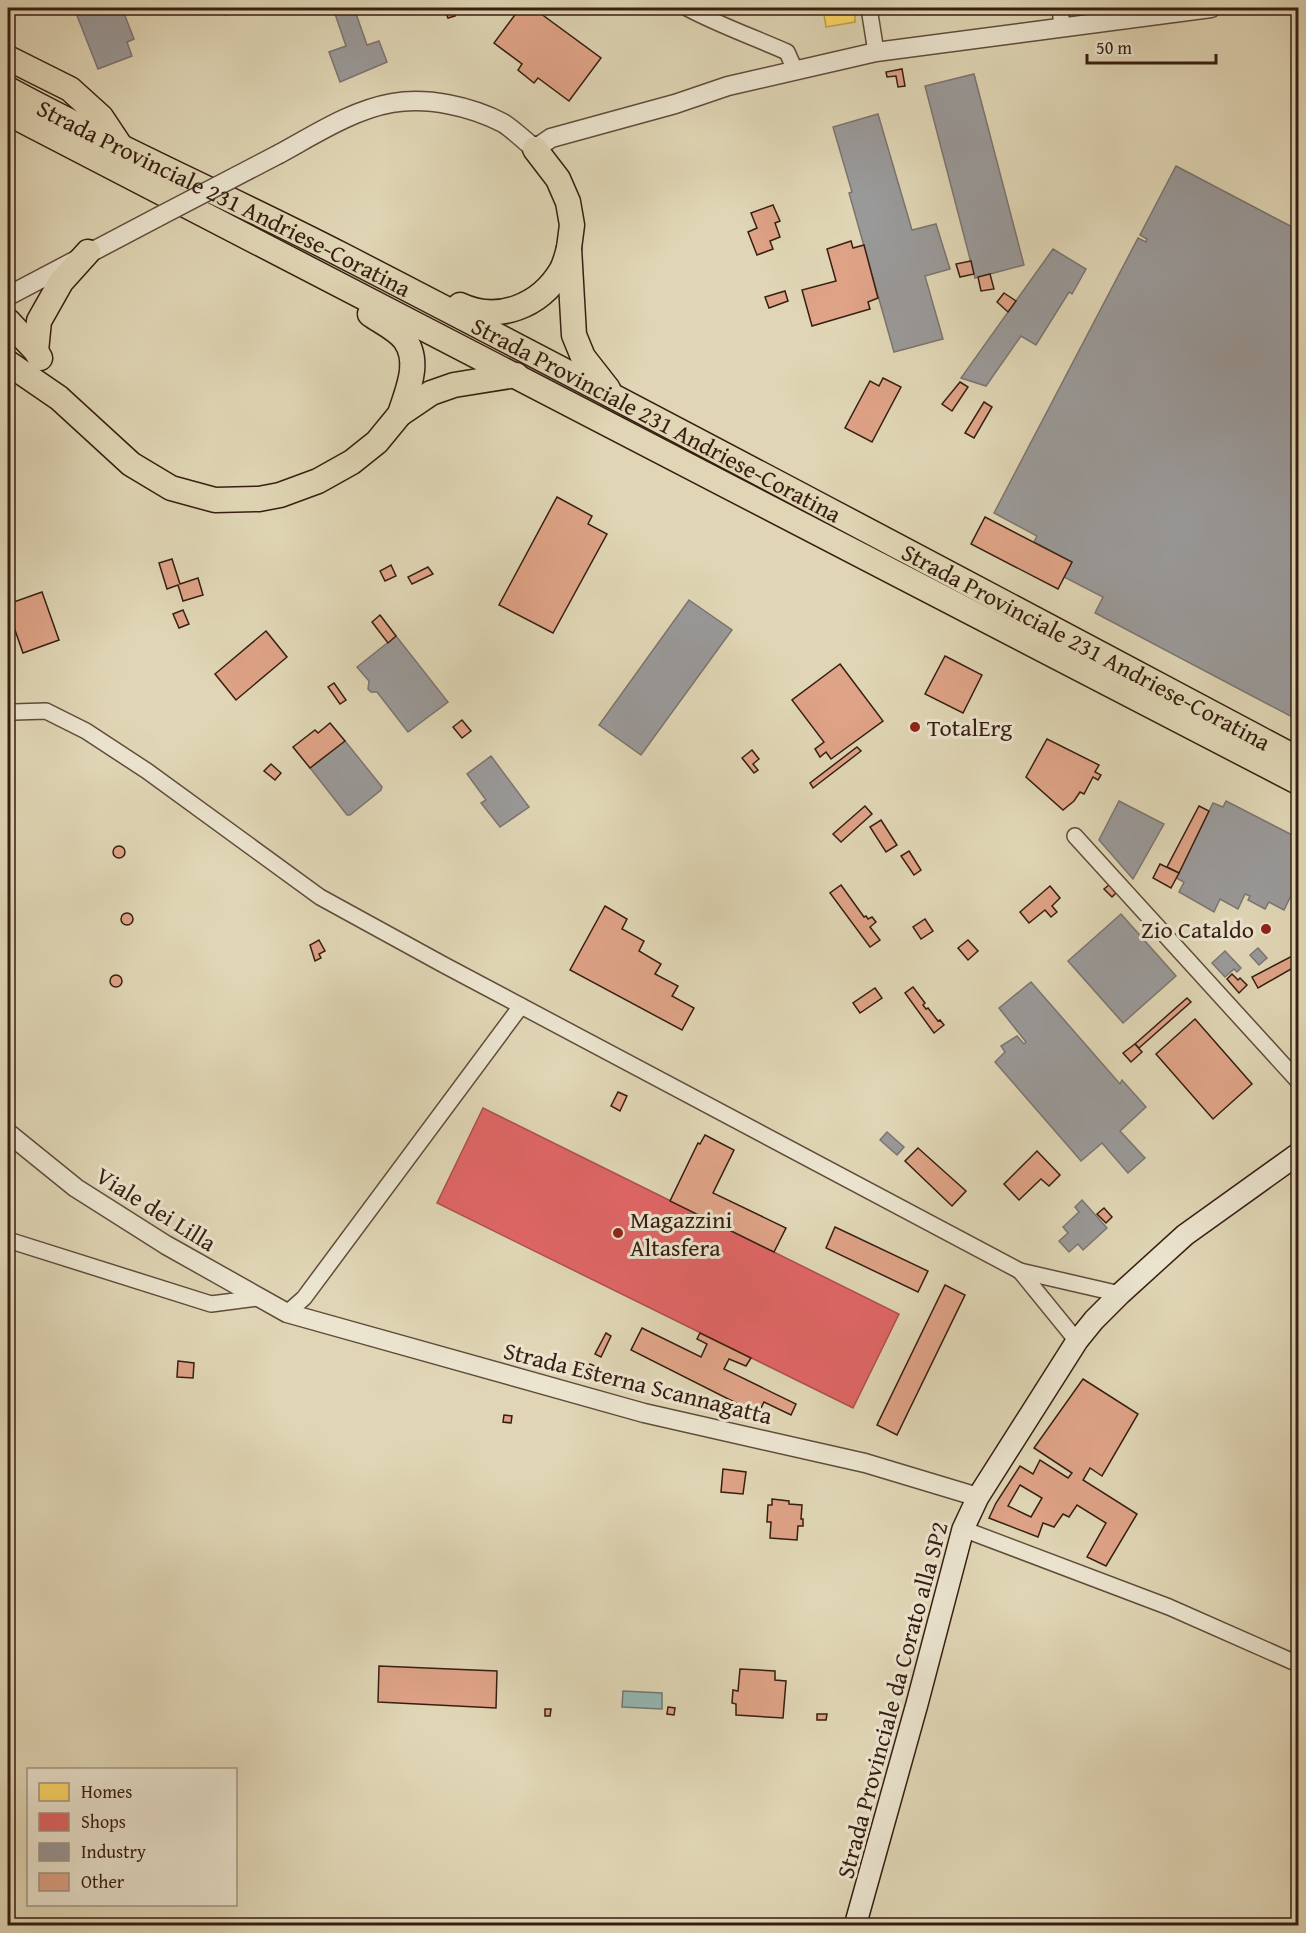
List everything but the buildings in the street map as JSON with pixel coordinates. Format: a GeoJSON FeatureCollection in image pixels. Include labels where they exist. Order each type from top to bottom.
{"type":"FeatureCollection","features":[{"type":"Feature","properties":{"kind":"highway"},"geometry":{"type":"LineString","coordinates":[[8,58],[70,89],[101,117],[123,149]]}},
{"type":"Feature","properties":{"kind":"highway","name":"Strada Provinciale 231 Andriese-Coratina"},"geometry":{"type":"LineString","coordinates":[[8,89],[123,149],[336,252],[1299,759]]}},
{"type":"Feature","properties":{"kind":"highway","name":"Strada Provinciale 231 Andriese-Coratina"},"geometry":{"type":"LineString","coordinates":[[8,113],[1299,782]]}},
{"type":"Feature","properties":{"kind":"highway"},"geometry":{"type":"LineString","coordinates":[[535,149],[558,179],[568,202],[572,225],[569,249],[574,335],[583,357],[613,396]]}},
{"type":"Feature","properties":{"kind":"highway"},"geometry":{"type":"LineString","coordinates":[[336,252],[353,251],[466,307],[489,314],[511,311],[531,302],[548,288],[561,270],[569,249]]}},
{"type":"Feature","properties":{"kind":"highway"},"geometry":{"type":"LineString","coordinates":[[36,351],[39,321],[61,282],[87,252]]}},
{"type":"Feature","properties":{"kind":"highway"},"geometry":{"type":"LineString","coordinates":[[339,284],[346,298],[405,340],[411,353],[412,375],[400,414]]}},
{"type":"Feature","properties":{"kind":"highway"},"geometry":{"type":"LineString","coordinates":[[8,321],[36,351],[59,398]]}},
{"type":"Feature","properties":{"kind":"highway"},"geometry":{"type":"LineString","coordinates":[[8,363],[59,398],[131,464],[171,488],[215,500],[259,499],[280,495],[318,481],[352,462],[377,442],[400,414],[431,393],[454,385],[516,375]]}},
{"type":"Feature","properties":{"kind":"main road","name":"Strada Provinciale da Corato alla SP2"},"geometry":{"type":"LineString","coordinates":[[855,1926],[963,1529],[978,1497],[1077,1341],[1094,1320],[1185,1235],[1299,1155]]}},
{"type":"Feature","properties":{"kind":"street"},"geometry":{"type":"LineString","coordinates":[[687,8],[716,23],[787,52],[795,70]]}},
{"type":"Feature","properties":{"kind":"street"},"geometry":{"type":"LineString","coordinates":[[869,8],[876,52]]}},
{"type":"Feature","properties":{"kind":"street"},"geometry":{"type":"LineString","coordinates":[[1060,8],[1062,27]]}},
{"type":"Feature","properties":{"kind":"street"},"geometry":{"type":"LineString","coordinates":[[8,296],[87,252],[352,116],[392,103],[429,102],[464,108],[504,124],[535,149],[551,138],[675,105],[728,87],[876,52],[1211,8]]}},
{"type":"Feature","properties":{"kind":"street"},"geometry":{"type":"LineString","coordinates":[[8,714],[46,711],[86,731],[147,771],[320,897],[1020,1271],[1120,1294]]}},
{"type":"Feature","properties":{"kind":"street"},"geometry":{"type":"LineString","coordinates":[[1075,836],[1299,1081]]}},
{"type":"Feature","properties":{"kind":"street"},"geometry":{"type":"LineString","coordinates":[[287,1313],[304,1298],[521,1006]]}},
{"type":"Feature","properties":{"kind":"street","name":"Viale dei Lilla"},"geometry":{"type":"LineString","coordinates":[[8,1133],[76,1188],[166,1245],[287,1313]]}},
{"type":"Feature","properties":{"kind":"street"},"geometry":{"type":"LineString","coordinates":[[8,1240],[211,1304],[258,1298]]}},
{"type":"Feature","properties":{"kind":"street"},"geometry":{"type":"LineString","coordinates":[[1020,1271],[1077,1341]]}},
{"type":"Feature","properties":{"kind":"street","name":"Strada Esterna Scannagatta"},"geometry":{"type":"LineString","coordinates":[[287,1313],[644,1413],[865,1463],[978,1497]]}},
{"type":"Feature","properties":{"kind":"street"},"geometry":{"type":"LineString","coordinates":[[963,1529],[1169,1607],[1299,1664]]}},
{"type":"Feature","properties":{"kind":"water"},"geometry":{"type":"Polygon","coordinates":[[[623,1691],[662,1693],[662,1709],[622,1707],[623,1691]]]}},
{"type":"Feature","properties":{"kind":"place","name":"TotalErg"},"geometry":{"type":"Point","coordinates":[915,727]}},
{"type":"Feature","properties":{"kind":"place","name":"Zio Cataldo"},"geometry":{"type":"Point","coordinates":[1266,929]}},
{"type":"Feature","properties":{"kind":"place","name":"Magazzini Altasfera"},"geometry":{"type":"Point","coordinates":[618,1233]}}]}
